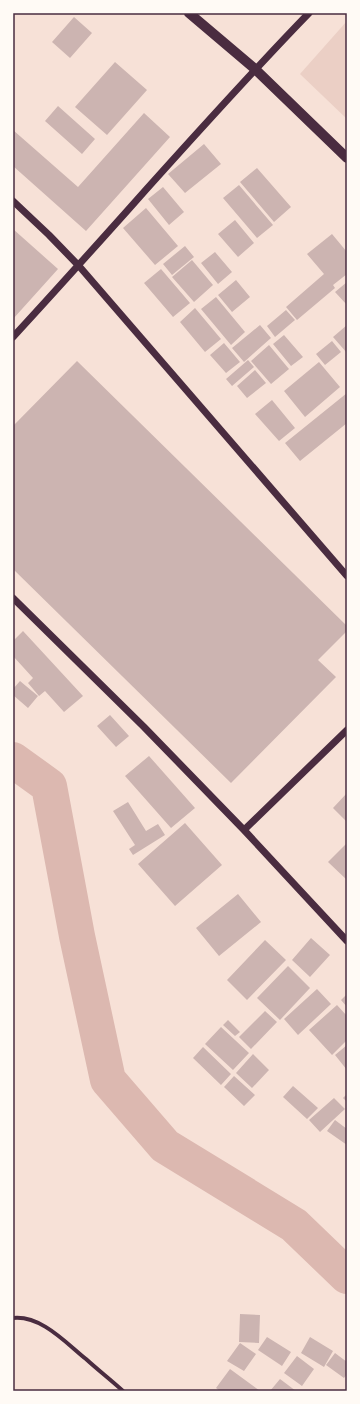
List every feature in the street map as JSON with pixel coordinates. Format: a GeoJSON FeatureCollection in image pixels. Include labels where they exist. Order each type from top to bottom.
{"type":"FeatureCollection","features":[{"type":"Feature","properties":{"kind":"main road"},"geometry":{"type":"LineString","coordinates":[[189,13],[255,69],[347,158]]}},
{"type":"Feature","properties":{"kind":"street"},"geometry":{"type":"LineString","coordinates":[[13,337],[255,69],[310,13]]}},
{"type":"Feature","properties":{"kind":"street"},"geometry":{"type":"LineString","coordinates":[[13,201],[78,266],[347,576]]}},
{"type":"Feature","properties":{"kind":"street"},"geometry":{"type":"LineString","coordinates":[[13,598],[144,727],[244,830],[347,941]]}},
{"type":"Feature","properties":{"kind":"street"},"geometry":{"type":"LineString","coordinates":[[244,830],[347,730]]}},
{"type":"Feature","properties":{"kind":"street"},"geometry":{"type":"LineString","coordinates":[[13,1318],[26,1319],[53,1331],[123,1391]]}},
{"type":"Feature","properties":{"kind":"shaded area"},"geometry":{"type":"Polygon","coordinates":[[[347,21],[347,119],[300,74],[347,21]]]}},
{"type":"Feature","properties":{"kind":"building"},"geometry":{"type":"Polygon","coordinates":[[[74,17],[92,33],[70,58],[52,42],[74,17]]]}},
{"type":"Feature","properties":{"kind":"building"},"geometry":{"type":"Polygon","coordinates":[[[115,62],[147,90],[107,135],[75,107],[115,62]]]}},
{"type":"Feature","properties":{"kind":"building"},"geometry":{"type":"Polygon","coordinates":[[[58,106],[95,139],[82,154],[45,121],[58,106]]]}},
{"type":"Feature","properties":{"kind":"building"},"geometry":{"type":"Polygon","coordinates":[[[144,113],[170,137],[86,231],[13,166],[13,130],[78,187],[144,113]]]}},
{"type":"Feature","properties":{"kind":"building"},"geometry":{"type":"Polygon","coordinates":[[[204,144],[221,164],[185,193],[168,174],[204,144]]]}},
{"type":"Feature","properties":{"kind":"building"},"geometry":{"type":"Polygon","coordinates":[[[257,168],[291,207],[274,222],[240,182],[257,168]]]}},
{"type":"Feature","properties":{"kind":"building"},"geometry":{"type":"Polygon","coordinates":[[[239,185],[273,225],[257,238],[223,198],[239,185]]]}},
{"type":"Feature","properties":{"kind":"building"},"geometry":{"type":"Polygon","coordinates":[[[163,187],[184,212],[169,225],[148,199],[163,187]]]}},
{"type":"Feature","properties":{"kind":"building"},"geometry":{"type":"Polygon","coordinates":[[[146,208],[178,246],[155,265],[123,228],[146,208]]]}},
{"type":"Feature","properties":{"kind":"building"},"geometry":{"type":"Polygon","coordinates":[[[235,220],[254,243],[238,257],[218,234],[235,220]]]}},
{"type":"Feature","properties":{"kind":"building"},"geometry":{"type":"Polygon","coordinates":[[[13,229],[58,269],[13,319],[13,229]]]}},
{"type":"Feature","properties":{"kind":"building"},"geometry":{"type":"Polygon","coordinates":[[[332,234],[347,252],[347,274],[333,285],[335,288],[297,320],[286,307],[324,274],[307,254],[332,234]]]}},
{"type":"Feature","properties":{"kind":"building"},"geometry":{"type":"Polygon","coordinates":[[[185,246],[194,257],[172,275],[163,264],[185,246]]]}},
{"type":"Feature","properties":{"kind":"building"},"geometry":{"type":"Polygon","coordinates":[[[215,252],[232,272],[218,284],[201,263],[215,252]]]}},
{"type":"Feature","properties":{"kind":"building"},"geometry":{"type":"Polygon","coordinates":[[[192,260],[213,285],[194,302],[172,277],[192,260]]]}},
{"type":"Feature","properties":{"kind":"building"},"geometry":{"type":"Polygon","coordinates":[[[161,269],[190,303],[173,317],[144,283],[161,269]]]}},
{"type":"Feature","properties":{"kind":"building"},"geometry":{"type":"Polygon","coordinates":[[[236,280],[250,297],[232,312],[218,295],[236,280]]]}},
{"type":"Feature","properties":{"kind":"building"},"geometry":{"type":"Polygon","coordinates":[[[347,282],[347,305],[335,292],[347,282]]]}},
{"type":"Feature","properties":{"kind":"building"},"geometry":{"type":"Polygon","coordinates":[[[216,297],[245,332],[231,345],[201,309],[216,297]]]}},
{"type":"Feature","properties":{"kind":"building"},"geometry":{"type":"Polygon","coordinates":[[[195,308],[221,339],[205,352],[180,322],[195,308]]]}},
{"type":"Feature","properties":{"kind":"building"},"geometry":{"type":"Polygon","coordinates":[[[286,310],[295,320],[275,337],[267,326],[286,310]]]}},
{"type":"Feature","properties":{"kind":"building"},"geometry":{"type":"Polygon","coordinates":[[[260,325],[271,338],[244,362],[232,348],[260,325]]]}},
{"type":"Feature","properties":{"kind":"building"},"geometry":{"type":"Polygon","coordinates":[[[347,325],[347,353],[333,337],[347,325]]]}},
{"type":"Feature","properties":{"kind":"building"},"geometry":{"type":"Polygon","coordinates":[[[284,335],[303,357],[291,366],[273,344],[284,335]]]}},
{"type":"Feature","properties":{"kind":"building"},"geometry":{"type":"Polygon","coordinates":[[[332,341],[341,352],[325,365],[316,354],[332,341]]]}},
{"type":"Feature","properties":{"kind":"building"},"geometry":{"type":"Polygon","coordinates":[[[224,343],[240,362],[226,373],[210,355],[224,343]]]}},
{"type":"Feature","properties":{"kind":"building"},"geometry":{"type":"Polygon","coordinates":[[[269,345],[289,369],[271,384],[251,361],[269,345]]]}},
{"type":"Feature","properties":{"kind":"building"},"geometry":{"type":"Polygon","coordinates":[[[248,360],[254,367],[232,386],[226,379],[248,360]]]}},
{"type":"Feature","properties":{"kind":"building"},"geometry":{"type":"Polygon","coordinates":[[[77,361],[347,626],[347,631],[318,660],[336,677],[231,783],[13,569],[13,426],[77,361]]]}},
{"type":"Feature","properties":{"kind":"building"},"geometry":{"type":"Polygon","coordinates":[[[319,362],[340,387],[305,417],[284,391],[319,362]]]}},
{"type":"Feature","properties":{"kind":"building"},"geometry":{"type":"Polygon","coordinates":[[[255,370],[266,383],[247,398],[237,386],[255,370]]]}},
{"type":"Feature","properties":{"kind":"building"},"geometry":{"type":"Polygon","coordinates":[[[347,393],[347,423],[300,461],[285,443],[347,393]]]}},
{"type":"Feature","properties":{"kind":"building"},"geometry":{"type":"Polygon","coordinates":[[[272,400],[295,428],[279,441],[255,414],[272,400]]]}},
{"type":"Feature","properties":{"kind":"building"},"geometry":{"type":"Polygon","coordinates":[[[23,631],[83,696],[64,712],[45,691],[39,696],[28,683],[33,678],[13,656],[13,641],[23,631]]]}},
{"type":"Feature","properties":{"kind":"building"},"geometry":{"type":"Polygon","coordinates":[[[20,681],[38,696],[28,708],[13,695],[13,689],[20,681]]]}},
{"type":"Feature","properties":{"kind":"building"},"geometry":{"type":"Polygon","coordinates":[[[110,715],[129,736],[116,747],[97,726],[110,715]]]}},
{"type":"Feature","properties":{"kind":"building"},"geometry":{"type":"Polygon","coordinates":[[[149,756],[195,808],[171,828],[125,776],[149,756]]]}},
{"type":"Feature","properties":{"kind":"building"},"geometry":{"type":"Polygon","coordinates":[[[347,793],[347,822],[333,808],[347,793]]]}},
{"type":"Feature","properties":{"kind":"building"},"geometry":{"type":"Polygon","coordinates":[[[128,802],[146,831],[158,824],[165,835],[133,855],[129,849],[135,845],[113,811],[128,802]]]}},
{"type":"Feature","properties":{"kind":"building"},"geometry":{"type":"Polygon","coordinates":[[[185,823],[222,865],[175,906],[138,864],[185,823]]]}},
{"type":"Feature","properties":{"kind":"building"},"geometry":{"type":"Polygon","coordinates":[[[347,843],[347,880],[328,862],[347,843]]]}},
{"type":"Feature","properties":{"kind":"building"},"geometry":{"type":"Polygon","coordinates":[[[238,894],[261,922],[219,956],[196,928],[238,894]]]}},
{"type":"Feature","properties":{"kind":"building"},"geometry":{"type":"Polygon","coordinates":[[[311,938],[330,955],[310,977],[292,960],[311,938]]]}},
{"type":"Feature","properties":{"kind":"building"},"geometry":{"type":"Polygon","coordinates":[[[265,940],[286,960],[247,1000],[227,980],[265,940]]]}},
{"type":"Feature","properties":{"kind":"building"},"geometry":{"type":"Polygon","coordinates":[[[288,966],[310,988],[280,1020],[257,998],[288,966]]]}},
{"type":"Feature","properties":{"kind":"building"},"geometry":{"type":"Polygon","coordinates":[[[317,989],[331,1004],[298,1035],[284,1019],[317,989]]]}},
{"type":"Feature","properties":{"kind":"building"},"geometry":{"type":"Polygon","coordinates":[[[347,994],[347,1007],[341,1000],[347,994]]]}},
{"type":"Feature","properties":{"kind":"building"},"geometry":{"type":"Polygon","coordinates":[[[337,1005],[347,1016],[347,1040],[332,1055],[309,1030],[337,1005]]]}},
{"type":"Feature","properties":{"kind":"building"},"geometry":{"type":"Polygon","coordinates":[[[265,1011],[277,1022],[251,1049],[239,1037],[265,1011]]]}},
{"type":"Feature","properties":{"kind":"building"},"geometry":{"type":"Polygon","coordinates":[[[228,1020],[240,1032],[235,1036],[223,1025],[228,1020]]]}},
{"type":"Feature","properties":{"kind":"building"},"geometry":{"type":"Polygon","coordinates":[[[221,1027],[249,1053],[233,1070],[205,1044],[221,1027]]]}},
{"type":"Feature","properties":{"kind":"building"},"geometry":{"type":"Polygon","coordinates":[[[347,1045],[347,1070],[335,1055],[347,1045]]]}},
{"type":"Feature","properties":{"kind":"building"},"geometry":{"type":"Polygon","coordinates":[[[203,1047],[231,1074],[221,1085],[193,1058],[203,1047]]]}},
{"type":"Feature","properties":{"kind":"building"},"geometry":{"type":"Polygon","coordinates":[[[253,1054],[269,1070],[252,1088],[236,1073],[253,1054]]]}},
{"type":"Feature","properties":{"kind":"building"},"geometry":{"type":"Polygon","coordinates":[[[234,1076],[255,1095],[244,1106],[224,1087],[234,1076]]]}},
{"type":"Feature","properties":{"kind":"building"},"geometry":{"type":"Polygon","coordinates":[[[293,1086],[318,1108],[307,1119],[283,1097],[293,1086]]]}},
{"type":"Feature","properties":{"kind":"building"},"geometry":{"type":"Polygon","coordinates":[[[347,1094],[347,1102],[343,1098],[347,1094]]]}},
{"type":"Feature","properties":{"kind":"building"},"geometry":{"type":"Polygon","coordinates":[[[334,1098],[345,1109],[320,1132],[309,1120],[334,1098]]]}},
{"type":"Feature","properties":{"kind":"building"},"geometry":{"type":"Polygon","coordinates":[[[335,1120],[347,1129],[347,1145],[327,1131],[335,1120]]]}},
{"type":"Feature","properties":{"kind":"building"},"geometry":{"type":"Polygon","coordinates":[[[240,1314],[260,1315],[259,1343],[239,1342],[240,1314]]]}},
{"type":"Feature","properties":{"kind":"building"},"geometry":{"type":"Polygon","coordinates":[[[267,1337],[291,1352],[282,1366],[258,1350],[267,1337]]]}},
{"type":"Feature","properties":{"kind":"building"},"geometry":{"type":"Polygon","coordinates":[[[310,1337],[333,1351],[324,1367],[301,1353],[310,1337]]]}},
{"type":"Feature","properties":{"kind":"building"},"geometry":{"type":"Polygon","coordinates":[[[240,1343],[256,1354],[244,1371],[227,1361],[240,1343]]]}},
{"type":"Feature","properties":{"kind":"building"},"geometry":{"type":"Polygon","coordinates":[[[335,1353],[347,1362],[347,1374],[344,1378],[326,1365],[335,1353]]]}},
{"type":"Feature","properties":{"kind":"building"},"geometry":{"type":"Polygon","coordinates":[[[297,1356],[314,1369],[302,1386],[284,1373],[297,1356]]]}},
{"type":"Feature","properties":{"kind":"building"},"geometry":{"type":"Polygon","coordinates":[[[230,1369],[260,1391],[220,1391],[216,1388],[230,1369]]]}},
{"type":"Feature","properties":{"kind":"building"},"geometry":{"type":"Polygon","coordinates":[[[280,1379],[296,1391],[270,1391],[280,1379]]]}},
{"type":"Feature","properties":{"kind":"waterway"},"geometry":{"type":"LineString","coordinates":[[13,760],[49,786],[77,936],[108,1080],[165,1146],[294,1225],[347,1276]]}}]}
